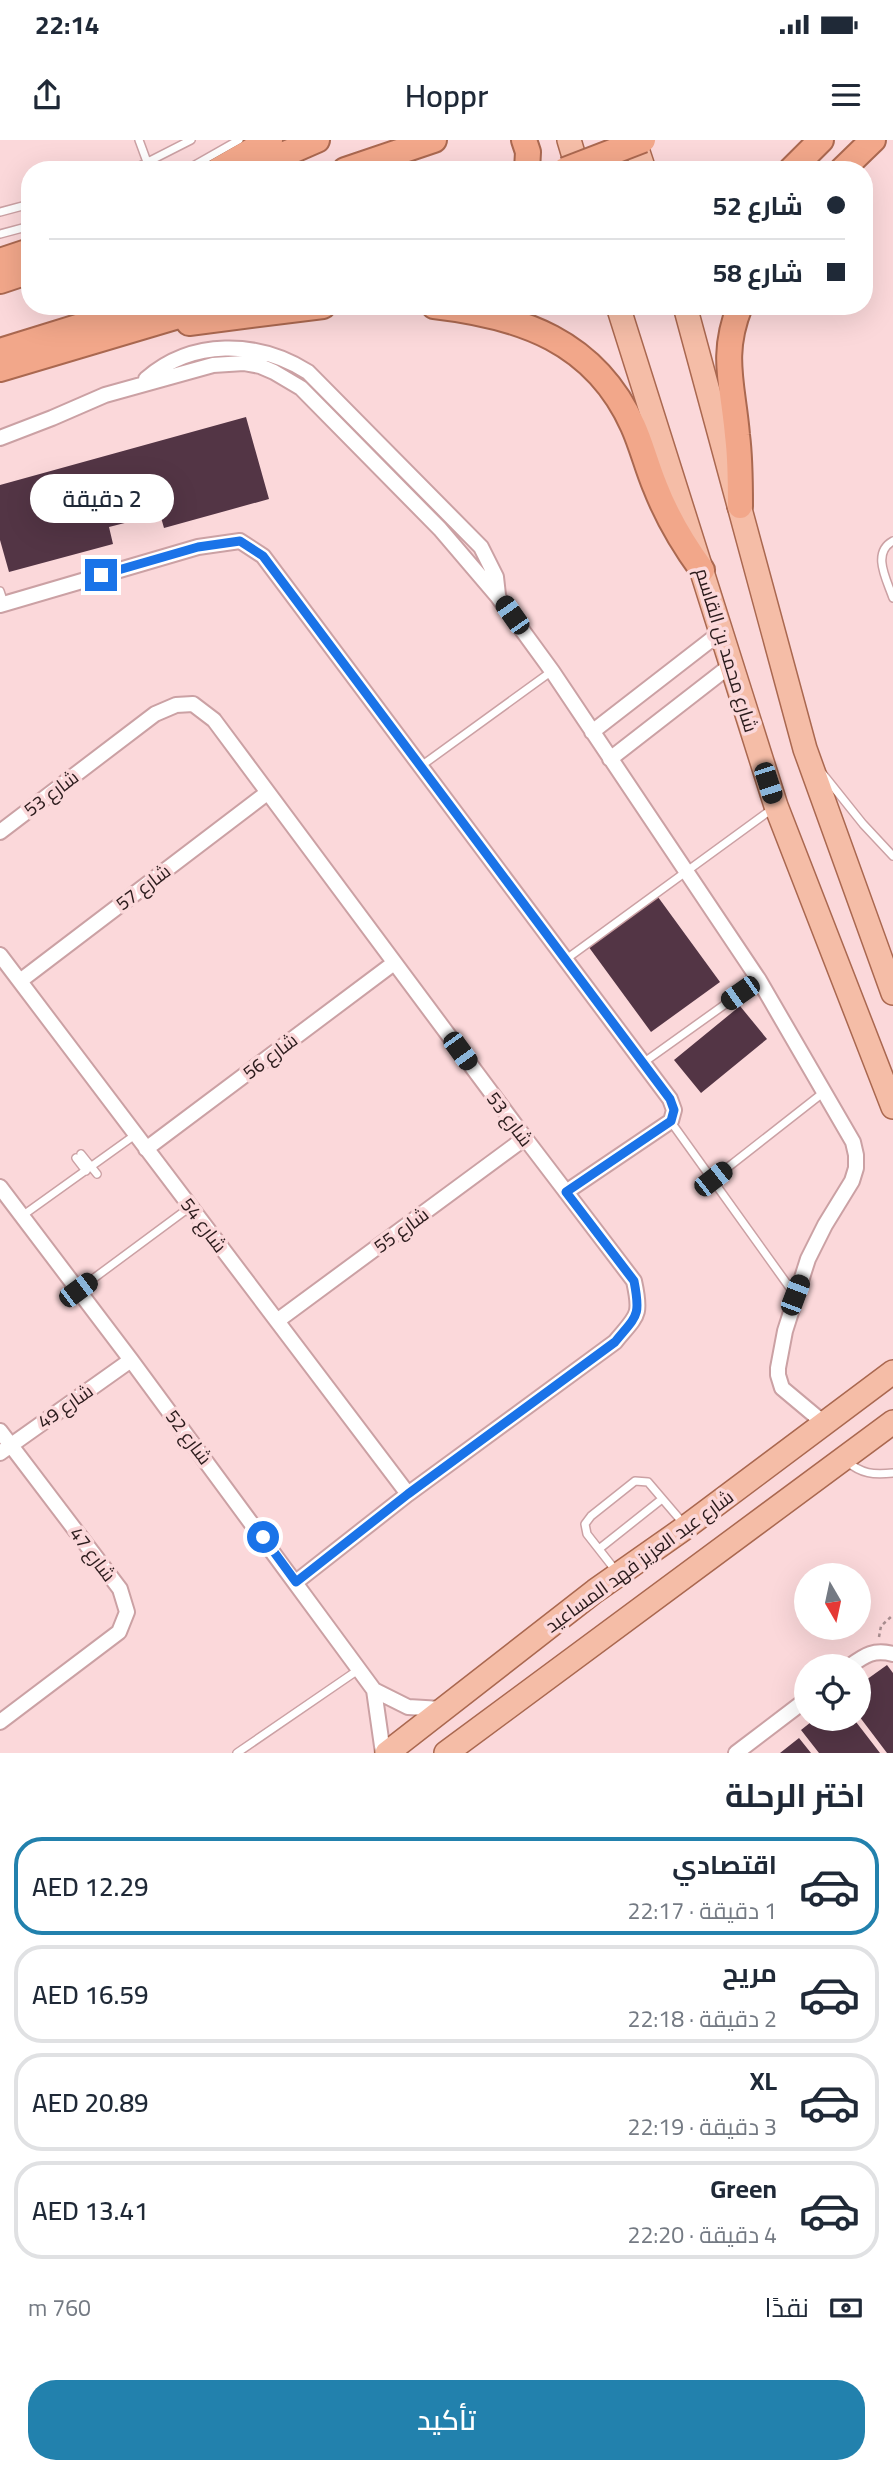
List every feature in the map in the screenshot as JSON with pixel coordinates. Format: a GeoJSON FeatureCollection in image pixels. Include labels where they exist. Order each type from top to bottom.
{"type":"FeatureCollection","features":[{"type":"Feature","properties":{"kind":"highway"},"geometry":{"type":"LineString","coordinates":[[261,158],[302,140]]}},
{"type":"Feature","properties":{"kind":"highway"},"geometry":{"type":"LineString","coordinates":[[261,158],[317,140]]}},
{"type":"Feature","properties":{"kind":"highway"},"geometry":{"type":"LineString","coordinates":[[372,161],[434,140]]}},
{"type":"Feature","properties":{"kind":"highway"},"geometry":{"type":"LineString","coordinates":[[524,140],[528,161]]}},
{"type":"Feature","properties":{"kind":"highway"},"geometry":{"type":"LineString","coordinates":[[588,161],[643,140]]}},
{"type":"Feature","properties":{"kind":"highway"},"geometry":{"type":"LineString","coordinates":[[800,161],[821,140]]}},
{"type":"Feature","properties":{"kind":"highway"},"geometry":{"type":"LineString","coordinates":[[851,161],[873,140]]}},
{"type":"Feature","properties":{"kind":"highway"},"geometry":{"type":"LineString","coordinates":[[0,261],[21,254]]}},
{"type":"Feature","properties":{"kind":"highway"},"geometry":{"type":"LineString","coordinates":[[0,281],[21,274]]}},
{"type":"Feature","properties":{"kind":"highway"},"geometry":{"type":"LineString","coordinates":[[0,351],[149,316],[214,320],[253,315]]}},
{"type":"Feature","properties":{"kind":"highway"},"geometry":{"type":"LineString","coordinates":[[488,315],[516,321],[562,343],[590,363],[625,409],[665,508],[702,570]]}},
{"type":"Feature","properties":{"kind":"highway"},"geometry":{"type":"LineString","coordinates":[[737,315],[730,337],[728,376],[739,456],[740,506]]}},
{"type":"Feature","properties":{"kind":"highway"},"geometry":{"type":"LineString","coordinates":[[0,369],[149,316]]}},
{"type":"Feature","properties":{"kind":"main road"},"geometry":{"type":"LineString","coordinates":[[569,140],[575,161]]}},
{"type":"Feature","properties":{"kind":"main road"},"geometry":{"type":"LineString","coordinates":[[634,140],[641,161]]}},
{"type":"Feature","properties":{"kind":"main road","name":"شارع محمد بن القاسم"},"geometry":{"type":"LineString","coordinates":[[621,315],[776,806],[893,1107]]}},
{"type":"Feature","properties":{"kind":"main road"},"geometry":{"type":"LineString","coordinates":[[687,315],[804,749],[893,993]]}},
{"type":"Feature","properties":{"kind":"main road","name":"شارع عبد العزيز فهد المساعيد"},"geometry":{"type":"LineString","coordinates":[[385,1753],[445,1710],[595,1591],[686,1527],[893,1372]]}},
{"type":"Feature","properties":{"kind":"main road","name":"شارع عبد العزيز فهد المساعيد"},"geometry":{"type":"LineString","coordinates":[[446,1753],[470,1743],[617,1625],[893,1422]]}},
{"type":"Feature","properties":{"kind":"main road"},"geometry":{"type":"LineString","coordinates":[[595,1591],[605,1592],[619,1605],[617,1625]]}},
{"type":"Feature","properties":{"kind":"street"},"geometry":{"type":"LineString","coordinates":[[0,438],[105,394],[142,383],[229,363],[260,366],[287,379],[313,399],[440,528],[498,597],[552,671],[759,980],[853,1142],[856,1168],[852,1181],[814,1248],[795,1295],[778,1368],[779,1381],[786,1393],[825,1424]]}},
{"type":"Feature","properties":{"kind":"street"},"geometry":{"type":"LineString","coordinates":[[1,600],[198,547],[240,541],[263,556],[670,1099],[674,1110],[671,1121],[566,1192]]}},
{"type":"Feature","properties":{"kind":"street"},"geometry":{"type":"LineString","coordinates":[[592,732],[721,632]]}},
{"type":"Feature","properties":{"kind":"street"},"geometry":{"type":"LineString","coordinates":[[610,759],[731,665]]}},
{"type":"Feature","properties":{"kind":"street","name":"شارع 53"},"geometry":{"type":"LineString","coordinates":[[0,832],[155,714],[176,705],[193,704],[214,720],[634,1281],[638,1298],[637,1315],[615,1342],[408,1494],[296,1582]]}},
{"type":"Feature","properties":{"kind":"street","name":"شارع 57"},"geometry":{"type":"LineString","coordinates":[[20,981],[267,793]]}},
{"type":"Feature","properties":{"kind":"street","name":"شارع 54"},"geometry":{"type":"LineString","coordinates":[[0,955],[408,1494]]}},
{"type":"Feature","properties":{"kind":"street","name":"شارع 56"},"geometry":{"type":"LineString","coordinates":[[146,1149],[394,963]]}},
{"type":"Feature","properties":{"kind":"street","name":"شارع 55"},"geometry":{"type":"LineString","coordinates":[[278,1321],[525,1138]]}},
{"type":"Feature","properties":{"kind":"street","name":"شارع 52"},"geometry":{"type":"LineString","coordinates":[[0,1187],[374,1690],[408,1707],[445,1710]]}},
{"type":"Feature","properties":{"kind":"street","name":"شارع 49"},"geometry":{"type":"LineString","coordinates":[[5,1449],[131,1360]]}},
{"type":"Feature","properties":{"kind":"street","name":"شارع 47"},"geometry":{"type":"LineString","coordinates":[[0,1431],[5,1449],[120,1589],[127,1612],[119,1632],[0,1722]]}},
{"type":"Feature","properties":{"kind":"street"},"geometry":{"type":"LineString","coordinates":[[866,1654],[889,1653]]}},
{"type":"Feature","properties":{"kind":"street"},"geometry":{"type":"LineString","coordinates":[[374,1690],[385,1753]]}},
{"type":"Feature","properties":{"kind":"street"},"geometry":{"type":"LineString","coordinates":[[736,1753],[794,1709]]}},
{"type":"Feature","properties":{"kind":"lane"},"geometry":{"type":"LineString","coordinates":[[139,140],[147,161]]}},
{"type":"Feature","properties":{"kind":"lane"},"geometry":{"type":"LineString","coordinates":[[158,161],[191,140]]}},
{"type":"Feature","properties":{"kind":"lane"},"geometry":{"type":"LineString","coordinates":[[202,161],[239,140]]}},
{"type":"Feature","properties":{"kind":"lane"},"geometry":{"type":"LineString","coordinates":[[0,212],[21,206]]}},
{"type":"Feature","properties":{"kind":"lane"},"geometry":{"type":"LineString","coordinates":[[0,234],[21,228]]}},
{"type":"Feature","properties":{"kind":"lane"},"geometry":{"type":"LineString","coordinates":[[893,541],[882,552],[881,562],[893,598]]}},
{"type":"Feature","properties":{"kind":"lane"},"geometry":{"type":"LineString","coordinates":[[421,766],[552,671]]}},
{"type":"Feature","properties":{"kind":"lane"},"geometry":{"type":"LineString","coordinates":[[804,749],[856,815],[893,856]]}},
{"type":"Feature","properties":{"kind":"lane"},"geometry":{"type":"LineString","coordinates":[[565,960],[776,806]]}},
{"type":"Feature","properties":{"kind":"lane"},"geometry":{"type":"LineString","coordinates":[[643,1063],[759,980]]}},
{"type":"Feature","properties":{"kind":"lane"},"geometry":{"type":"LineString","coordinates":[[713,1179],[825,1091]]}},
{"type":"Feature","properties":{"kind":"lane"},"geometry":{"type":"LineString","coordinates":[[671,1121],[795,1295]]}},
{"type":"Feature","properties":{"kind":"lane"},"geometry":{"type":"LineString","coordinates":[[22,1216],[136,1135]]}},
{"type":"Feature","properties":{"kind":"lane"},"geometry":{"type":"LineString","coordinates":[[79,1156],[89,1169],[97,1174]]}},
{"type":"Feature","properties":{"kind":"lane"},"geometry":{"type":"LineString","coordinates":[[78,1290],[191,1207]]}},
{"type":"Feature","properties":{"kind":"lane"},"geometry":{"type":"LineString","coordinates":[[843,1459],[860,1472],[875,1475],[893,1473]]}},
{"type":"Feature","properties":{"kind":"lane"},"geometry":{"type":"LineString","coordinates":[[618,1574],[598,1549],[585,1529],[585,1524],[591,1516],[640,1480],[648,1482],[686,1527]]}},
{"type":"Feature","properties":{"kind":"lane"},"geometry":{"type":"LineString","coordinates":[[598,1549],[662,1499]]}},
{"type":"Feature","properties":{"kind":"lane"},"geometry":{"type":"LineString","coordinates":[[237,1753],[358,1670]]}},
{"type":"Feature","properties":{"kind":"path"},"geometry":{"type":"LineString","coordinates":[[889,1653],[878,1636],[878,1631],[893,1615]]}},
{"type":"Feature","properties":{"kind":"building"},"geometry":{"type":"Polygon","coordinates":[[[246,417],[269,499],[164,528],[160,514],[109,527],[113,544],[9,572],[0,540],[0,485],[246,417]]]}},
{"type":"Feature","properties":{"kind":"building"},"geometry":{"type":"Polygon","coordinates":[[[658,897],[720,982],[651,1032],[588,946],[658,897]]]}},
{"type":"Feature","properties":{"kind":"building"},"geometry":{"type":"Polygon","coordinates":[[[740,1006],[767,1039],[701,1093],[674,1060],[740,1006]]]}},
{"type":"Feature","properties":{"kind":"building"},"geometry":{"type":"Polygon","coordinates":[[[887,1665],[893,1673],[893,1753],[887,1753],[870,1731],[871,1676],[887,1665]]]}},
{"type":"Feature","properties":{"kind":"building"},"geometry":{"type":"Polygon","coordinates":[[[802,1731],[863,1731],[880,1753],[819,1753],[802,1731]]]}},
{"type":"Feature","properties":{"kind":"building"},"geometry":{"type":"Polygon","coordinates":[[[799,1738],[811,1753],[780,1753],[799,1738]]]}},
{"type":"Feature","properties":{"kind":"route"},"geometry":{"type":"LineString","coordinates":[[101,575],[198,547],[240,541],[263,556],[670,1099],[674,1110],[671,1121],[566,1192],[634,1281],[638,1298],[637,1315],[615,1342],[408,1494],[296,1582],[263,1537]]}}]}
